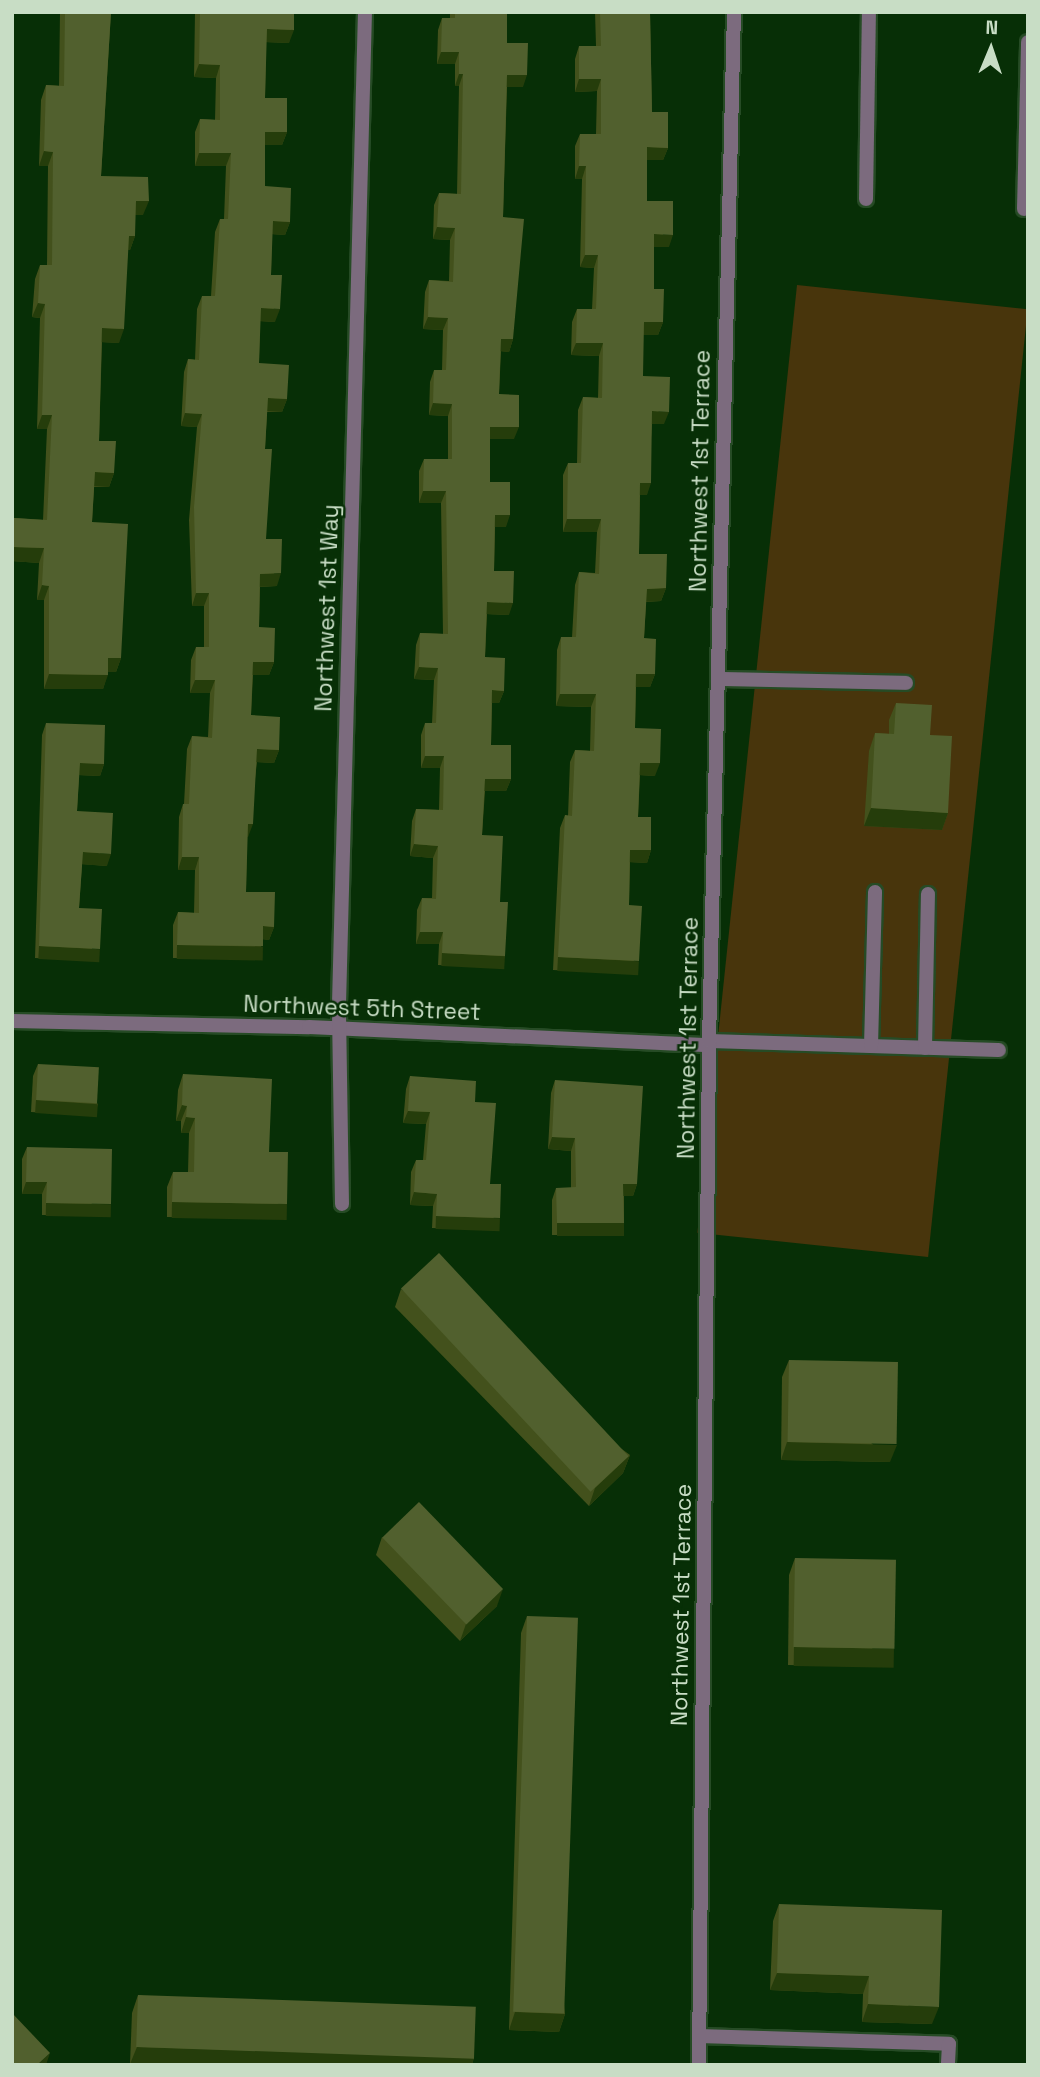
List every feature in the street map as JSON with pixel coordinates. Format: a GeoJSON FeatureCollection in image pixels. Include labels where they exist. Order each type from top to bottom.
{"type":"FeatureCollection","features":[{"type":"Feature","properties":{"kind":"street","name":"Northwest 1st Way"},"geometry":{"type":"LineString","coordinates":[[342,1204],[339,1028],[365,12]]}},
{"type":"Feature","properties":{"kind":"street","name":"Northwest 1st Terrace"},"geometry":{"type":"LineString","coordinates":[[699,2065],[709,1043],[734,12]]}},
{"type":"Feature","properties":{"kind":"street"},"geometry":{"type":"LineString","coordinates":[[866,199],[869,12]]}},
{"type":"Feature","properties":{"kind":"street"},"geometry":{"type":"LineString","coordinates":[[1024,209],[1028,42]]}},
{"type":"Feature","properties":{"kind":"street"},"geometry":{"type":"LineString","coordinates":[[718,679],[906,682]]}},
{"type":"Feature","properties":{"kind":"street"},"geometry":{"type":"LineString","coordinates":[[871,1046],[875,892]]}},
{"type":"Feature","properties":{"kind":"street"},"geometry":{"type":"LineString","coordinates":[[925,1048],[928,894]]}},
{"type":"Feature","properties":{"kind":"street","name":"Northwest 5th Street"},"geometry":{"type":"LineString","coordinates":[[12,1021],[339,1028],[709,1043],[999,1050]]}},
{"type":"Feature","properties":{"kind":"street"},"geometry":{"type":"LineString","coordinates":[[699,2036],[949,2043],[948,2065]]}},
{"type":"Feature","properties":{"kind":"shaded area"},"geometry":{"type":"Polygon","coordinates":[[[797,285],[1028,309],[928,1257],[697,1233],[797,285]]]}},
{"type":"Feature","properties":{"kind":"building"},"geometry":{"type":"Polygon","coordinates":[[[65,12],[111,12],[101,176],[148,177],[149,201],[136,201],[135,236],[129,236],[124,329],[102,328],[99,441],[116,441],[114,473],[95,472],[92,522],[128,524],[121,658],[108,658],[108,675],[49,674],[49,586],[42,585],[44,548],[13,547],[14,518],[47,520],[52,415],[42,415],[45,304],[38,303],[40,265],[52,265],[53,152],[44,151],[46,85],[64,86],[65,12]]]}},
{"type":"Feature","properties":{"kind":"building"},"geometry":{"type":"Polygon","coordinates":[[[200,12],[294,12],[294,30],[267,29],[265,98],[287,98],[287,132],[265,132],[265,186],[291,188],[290,222],[273,221],[271,275],[282,275],[280,309],[261,308],[259,363],[289,365],[287,399],[268,398],[265,449],[272,449],[266,539],[282,539],[281,573],[260,574],[259,627],[275,628],[274,662],[253,662],[251,715],[280,717],[279,750],[257,749],[253,824],[248,824],[246,892],[275,892],[274,927],[263,926],[263,946],[177,945],[178,912],[199,913],[199,857],[182,857],[183,804],[189,804],[192,736],[212,738],[215,680],[195,680],[196,647],[209,647],[209,593],[196,593],[194,507],[202,414],[185,413],[188,359],[199,360],[202,296],[215,296],[220,219],[228,219],[231,153],[199,153],[200,119],[220,120],[220,65],[199,64],[200,12]]]}},
{"type":"Feature","properties":{"kind":"building"},"geometry":{"type":"Polygon","coordinates":[[[455,12],[507,12],[507,43],[528,43],[527,75],[507,75],[503,217],[524,219],[513,339],[501,339],[499,394],[519,395],[519,427],[490,427],[490,482],[510,482],[510,515],[495,515],[494,571],[514,571],[513,603],[487,602],[485,657],[505,658],[504,691],[492,690],[491,745],[511,745],[511,779],[485,779],[482,835],[503,836],[500,902],[508,902],[505,956],[442,953],[443,932],[420,932],[422,898],[436,899],[438,846],[414,844],[416,809],[443,810],[444,756],[425,756],[425,723],[436,723],[438,668],[419,667],[420,633],[448,634],[446,491],[423,491],[424,459],[452,459],[452,404],[433,403],[434,370],[446,370],[448,318],[428,317],[429,280],[453,282],[455,228],[437,227],[439,193],[461,194],[463,74],[459,74],[459,52],[441,52],[442,18],[455,18],[455,12]]]}},
{"type":"Feature","properties":{"kind":"building"},"geometry":{"type":"Polygon","coordinates":[[[600,12],[650,12],[652,112],[668,112],[668,148],[647,147],[647,201],[673,201],[673,235],[654,234],[654,289],[664,289],[663,322],[644,322],[643,376],[670,377],[669,412],[652,411],[651,483],[640,483],[639,554],[667,554],[666,588],[647,589],[644,638],[656,639],[655,674],[636,674],[635,728],[661,729],[660,763],[640,763],[638,817],[651,817],[651,850],[630,850],[629,905],[642,906],[639,961],[558,957],[565,815],[572,816],[575,750],[594,751],[596,694],[560,694],[561,637],[576,637],[579,572],[599,574],[601,519],[567,519],[568,463],[581,463],[583,397],[602,398],[603,343],[576,343],[577,309],[596,309],[598,255],[585,255],[586,166],[579,166],[580,134],[601,134],[601,79],[579,79],[579,46],[601,46],[600,12]]]}},
{"type":"Feature","properties":{"kind":"building"},"geometry":{"type":"Polygon","coordinates":[[[896,703],[932,705],[930,735],[952,736],[948,813],[871,808],[875,733],[894,734],[896,703]]]}},
{"type":"Feature","properties":{"kind":"building"},"geometry":{"type":"Polygon","coordinates":[[[46,723],[105,725],[104,764],[80,763],[77,811],[113,813],[111,854],[83,852],[79,908],[102,909],[100,949],[39,946],[46,723]]]}},
{"type":"Feature","properties":{"kind":"building"},"geometry":{"type":"Polygon","coordinates":[[[38,1064],[99,1067],[97,1103],[36,1100],[38,1064]]]}},
{"type":"Feature","properties":{"kind":"building"},"geometry":{"type":"Polygon","coordinates":[[[183,1074],[272,1079],[269,1152],[288,1152],[287,1204],[172,1202],[173,1172],[194,1172],[195,1118],[186,1117],[187,1106],[182,1105],[183,1074]]]}},
{"type":"Feature","properties":{"kind":"building"},"geometry":{"type":"Polygon","coordinates":[[[410,1076],[476,1081],[475,1102],[496,1103],[490,1184],[501,1184],[500,1218],[436,1216],[437,1194],[414,1192],[416,1160],[426,1160],[430,1112],[408,1111],[410,1076]]]}},
{"type":"Feature","properties":{"kind":"building"},"geometry":{"type":"Polygon","coordinates":[[[555,1080],[643,1086],[637,1184],[623,1184],[624,1223],[557,1223],[556,1188],[576,1187],[575,1138],[552,1137],[555,1080]]]}},
{"type":"Feature","properties":{"kind":"building"},"geometry":{"type":"Polygon","coordinates":[[[27,1147],[112,1149],[111,1204],[46,1203],[47,1182],[26,1182],[27,1147]]]}},
{"type":"Feature","properties":{"kind":"building"},"geometry":{"type":"Polygon","coordinates":[[[439,1253],[629,1456],[591,1492],[401,1288],[439,1253]]]}},
{"type":"Feature","properties":{"kind":"building"},"geometry":{"type":"Polygon","coordinates":[[[789,1360],[898,1362],[897,1444],[788,1442],[789,1360]]]}},
{"type":"Feature","properties":{"kind":"building"},"geometry":{"type":"Polygon","coordinates":[[[419,1502],[503,1589],[466,1624],[382,1537],[419,1502]]]}},
{"type":"Feature","properties":{"kind":"building"},"geometry":{"type":"Polygon","coordinates":[[[795,1558],[896,1560],[894,1649],[793,1647],[795,1558]]]}},
{"type":"Feature","properties":{"kind":"building"},"geometry":{"type":"Polygon","coordinates":[[[527,1616],[578,1618],[564,2014],[513,2012],[527,1616]]]}},
{"type":"Feature","properties":{"kind":"building"},"geometry":{"type":"Polygon","coordinates":[[[779,1904],[942,1910],[939,2007],[868,2004],[869,1976],[777,1973],[779,1904]]]}},
{"type":"Feature","properties":{"kind":"building"},"geometry":{"type":"Polygon","coordinates":[[[138,1995],[476,2007],[474,2059],[136,2047],[138,1995]]]}},
{"type":"Feature","properties":{"kind":"building"},"geometry":{"type":"Polygon","coordinates":[[[12,2013],[50,2053],[37,2065],[12,2065],[12,2013]]]}}]}
